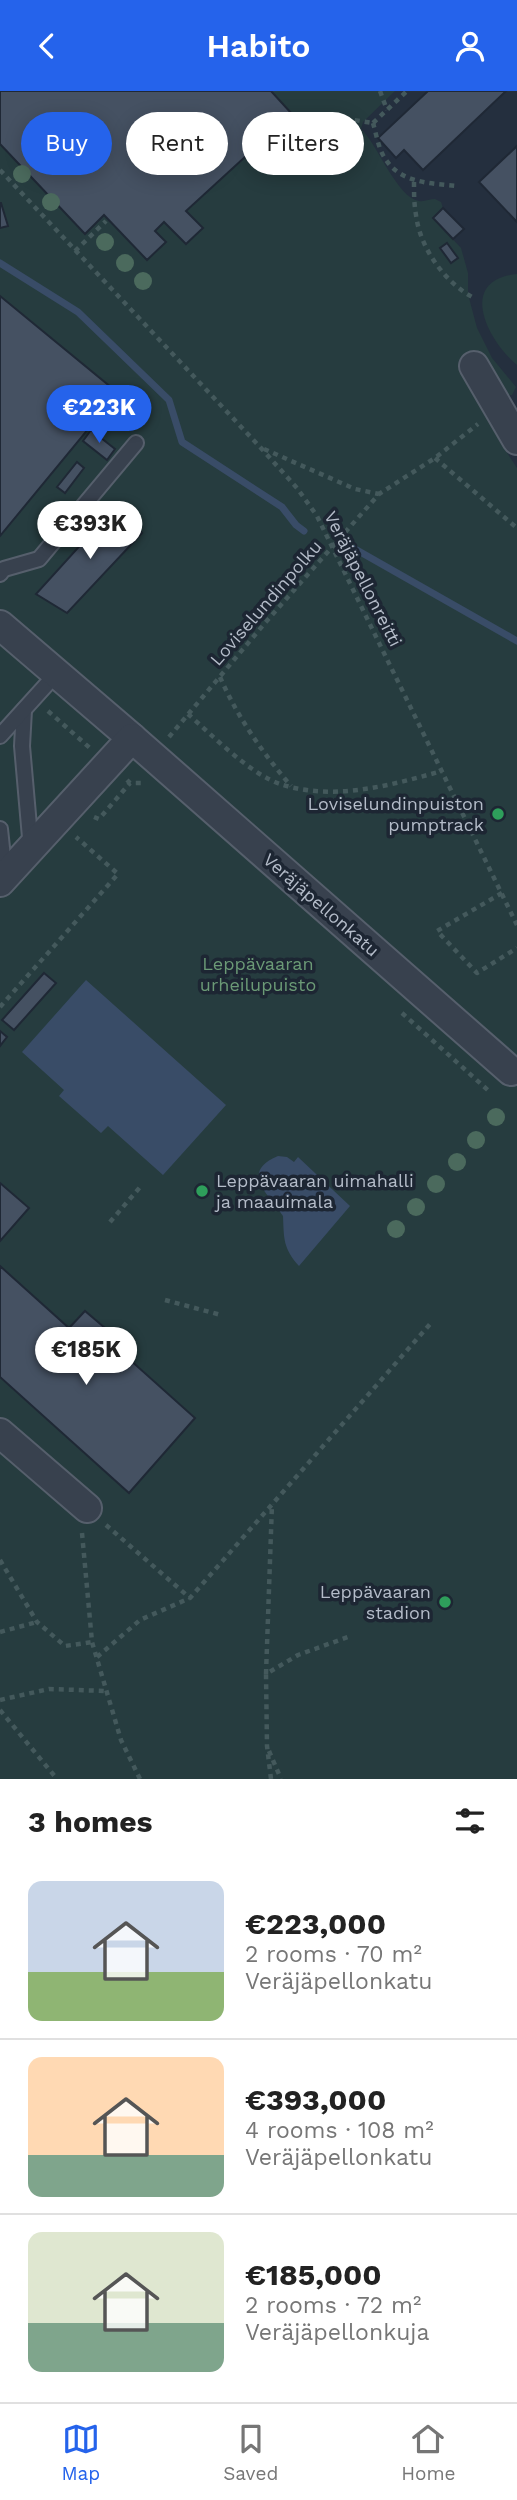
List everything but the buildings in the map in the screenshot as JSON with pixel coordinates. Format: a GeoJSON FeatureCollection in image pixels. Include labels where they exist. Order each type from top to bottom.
{"type":"FeatureCollection","features":[{"type":"Feature","properties":{"kind":"street"},"geometry":{"type":"LineString","coordinates":[[474,366],[517,440]]}},
{"type":"Feature","properties":{"kind":"street","name":"Veräjäpellonkatu"},"geometry":{"type":"LineString","coordinates":[[0,625],[514,1074]]}},
{"type":"Feature","properties":{"kind":"street"},"geometry":{"type":"LineString","coordinates":[[2,880],[132,738]]}},
{"type":"Feature","properties":{"kind":"street"},"geometry":{"type":"LineString","coordinates":[[0,1433],[87,1508]]}},
{"type":"Feature","properties":{"kind":"lane"},"geometry":{"type":"LineString","coordinates":[[0,574],[4,569],[39,559],[136,443]]}},
{"type":"Feature","properties":{"kind":"lane"},"geometry":{"type":"LineString","coordinates":[[0,736],[57,673]]}},
{"type":"Feature","properties":{"kind":"lane"},"geometry":{"type":"LineString","coordinates":[[24,711],[22,746],[31,849]]}},
{"type":"Feature","properties":{"kind":"lane"},"geometry":{"type":"LineString","coordinates":[[0,829],[2,880]]}},
{"type":"Feature","properties":{"kind":"path"},"geometry":{"type":"LineString","coordinates":[[380,91],[387,110]]}},
{"type":"Feature","properties":{"kind":"path"},"geometry":{"type":"LineString","coordinates":[[373,123],[407,91]]}},
{"type":"Feature","properties":{"kind":"path"},"geometry":{"type":"LineString","coordinates":[[364,122],[373,123]]}},
{"type":"Feature","properties":{"kind":"path"},"geometry":{"type":"LineString","coordinates":[[373,123],[382,155],[394,169],[414,182],[456,186]]}},
{"type":"Feature","properties":{"kind":"path","name":"Veräjäpellonreitti"},"geometry":{"type":"LineString","coordinates":[[0,170],[260,447],[297,488],[317,516],[517,925]]}},
{"type":"Feature","properties":{"kind":"path"},"geometry":{"type":"LineString","coordinates":[[414,182],[416,218],[426,246],[445,276],[457,289],[474,298]]}},
{"type":"Feature","properties":{"kind":"path"},"geometry":{"type":"LineString","coordinates":[[75,251],[106,221]]}},
{"type":"Feature","properties":{"kind":"path","name":"Loviselundinpolku"},"geometry":{"type":"LineString","coordinates":[[166,741],[379,495],[499,411]]}},
{"type":"Feature","properties":{"kind":"path"},"geometry":{"type":"LineString","coordinates":[[260,447],[355,489],[379,495]]}},
{"type":"Feature","properties":{"kind":"path"},"geometry":{"type":"LineString","coordinates":[[435,458],[517,528]]}},
{"type":"Feature","properties":{"kind":"path"},"geometry":{"type":"LineString","coordinates":[[220,677],[234,709],[266,756],[292,786]]}},
{"type":"Feature","properties":{"kind":"path"},"geometry":{"type":"LineString","coordinates":[[34,698],[130,783],[142,783],[152,792]]}},
{"type":"Feature","properties":{"kind":"path"},"geometry":{"type":"LineString","coordinates":[[188,714],[239,760],[281,785],[332,793],[394,784],[442,771]]}},
{"type":"Feature","properties":{"kind":"path"},"geometry":{"type":"LineString","coordinates":[[0,1007],[118,874],[66,829]]}},
{"type":"Feature","properties":{"kind":"path"},"geometry":{"type":"LineString","coordinates":[[502,893],[437,931],[477,974],[517,949]]}},
{"type":"Feature","properties":{"kind":"path"},"geometry":{"type":"LineString","coordinates":[[399,1010],[490,1092]]}},
{"type":"Feature","properties":{"kind":"path"},"geometry":{"type":"LineString","coordinates":[[110,1222],[141,1186]]}},
{"type":"Feature","properties":{"kind":"path"},"geometry":{"type":"LineString","coordinates":[[165,1300],[221,1315]]}},
{"type":"Feature","properties":{"kind":"path"},"geometry":{"type":"LineString","coordinates":[[97,1657],[140,1620],[190,1598],[431,1323]]}},
{"type":"Feature","properties":{"kind":"path"},"geometry":{"type":"LineString","coordinates":[[111,1343],[118,1336]]}},
{"type":"Feature","properties":{"kind":"path"},"geometry":{"type":"LineString","coordinates":[[271,1779],[267,1746],[265,1674],[272,1504]]}},
{"type":"Feature","properties":{"kind":"path"},"geometry":{"type":"LineString","coordinates":[[87,1508],[82,1532],[92,1642],[121,1740],[140,1779]]}},
{"type":"Feature","properties":{"kind":"path"},"geometry":{"type":"LineString","coordinates":[[0,1560],[37,1622],[65,1646],[92,1642]]}},
{"type":"Feature","properties":{"kind":"path"},"geometry":{"type":"LineString","coordinates":[[0,1632],[37,1622]]}},
{"type":"Feature","properties":{"kind":"path"},"geometry":{"type":"LineString","coordinates":[[265,1674],[298,1655],[348,1637]]}},
{"type":"Feature","properties":{"kind":"path"},"geometry":{"type":"LineString","coordinates":[[0,1700],[49,1689],[106,1691]]}},
{"type":"Feature","properties":{"kind":"path"},"geometry":{"type":"LineString","coordinates":[[0,1710],[57,1779]]}},
{"type":"Feature","properties":{"kind":"path"},"geometry":{"type":"LineString","coordinates":[[267,1746],[281,1779]]}},
{"type":"Feature","properties":{"kind":"green space","name":"Leppävaaran urheilupuisto"},"geometry":{"type":"Polygon","coordinates":[[[0,91],[395,91],[364,121],[364,112],[242,112],[242,175],[364,175],[364,132],[395,181],[411,198],[419,201],[435,199],[441,202],[443,208],[433,218],[461,248],[468,273],[468,294],[477,328],[492,358],[516,387],[512,395],[506,395],[516,414],[517,410],[517,425],[498,439],[517,468],[517,1779],[0,1779],[0,91]]]}},
{"type":"Feature","properties":{"kind":"green space"},"geometry":{"type":"Polygon","coordinates":[[[517,274],[517,365],[496,342],[488,327],[483,313],[483,299],[487,287],[498,279],[517,274]]]}},
{"type":"Feature","properties":{"kind":"water"},"geometry":{"type":"Polygon","coordinates":[[[86,980],[226,1105],[163,1175],[108,1126],[101,1133],[59,1096],[64,1090],[22,1052],[86,980]]]}},
{"type":"Feature","properties":{"kind":"water"},"geometry":{"type":"Polygon","coordinates":[[[278,1156],[287,1157],[294,1162],[298,1157],[350,1206],[299,1266],[285,1243],[283,1216],[265,1192],[259,1176],[260,1169],[266,1162],[278,1156]]]}},
{"type":"Feature","properties":{"kind":"waterway"},"geometry":{"type":"LineString","coordinates":[[0,263],[78,312],[169,400],[182,442],[282,507],[304,531]]}},
{"type":"Feature","properties":{"kind":"waterway"},"geometry":{"type":"LineString","coordinates":[[355,549],[517,641]]}},
{"type":"Feature","properties":{"kind":"place","name":"Loviselundinpuiston pumptrack"},"geometry":{"type":"Point","coordinates":[498,814]}},
{"type":"Feature","properties":{"kind":"place","name":"Leppävaaran uimahalli ja maauimala"},"geometry":{"type":"Point","coordinates":[202,1191]}},
{"type":"Feature","properties":{"kind":"place","name":"Leppävaaran stadion"},"geometry":{"type":"Point","coordinates":[445,1602]}}]}
